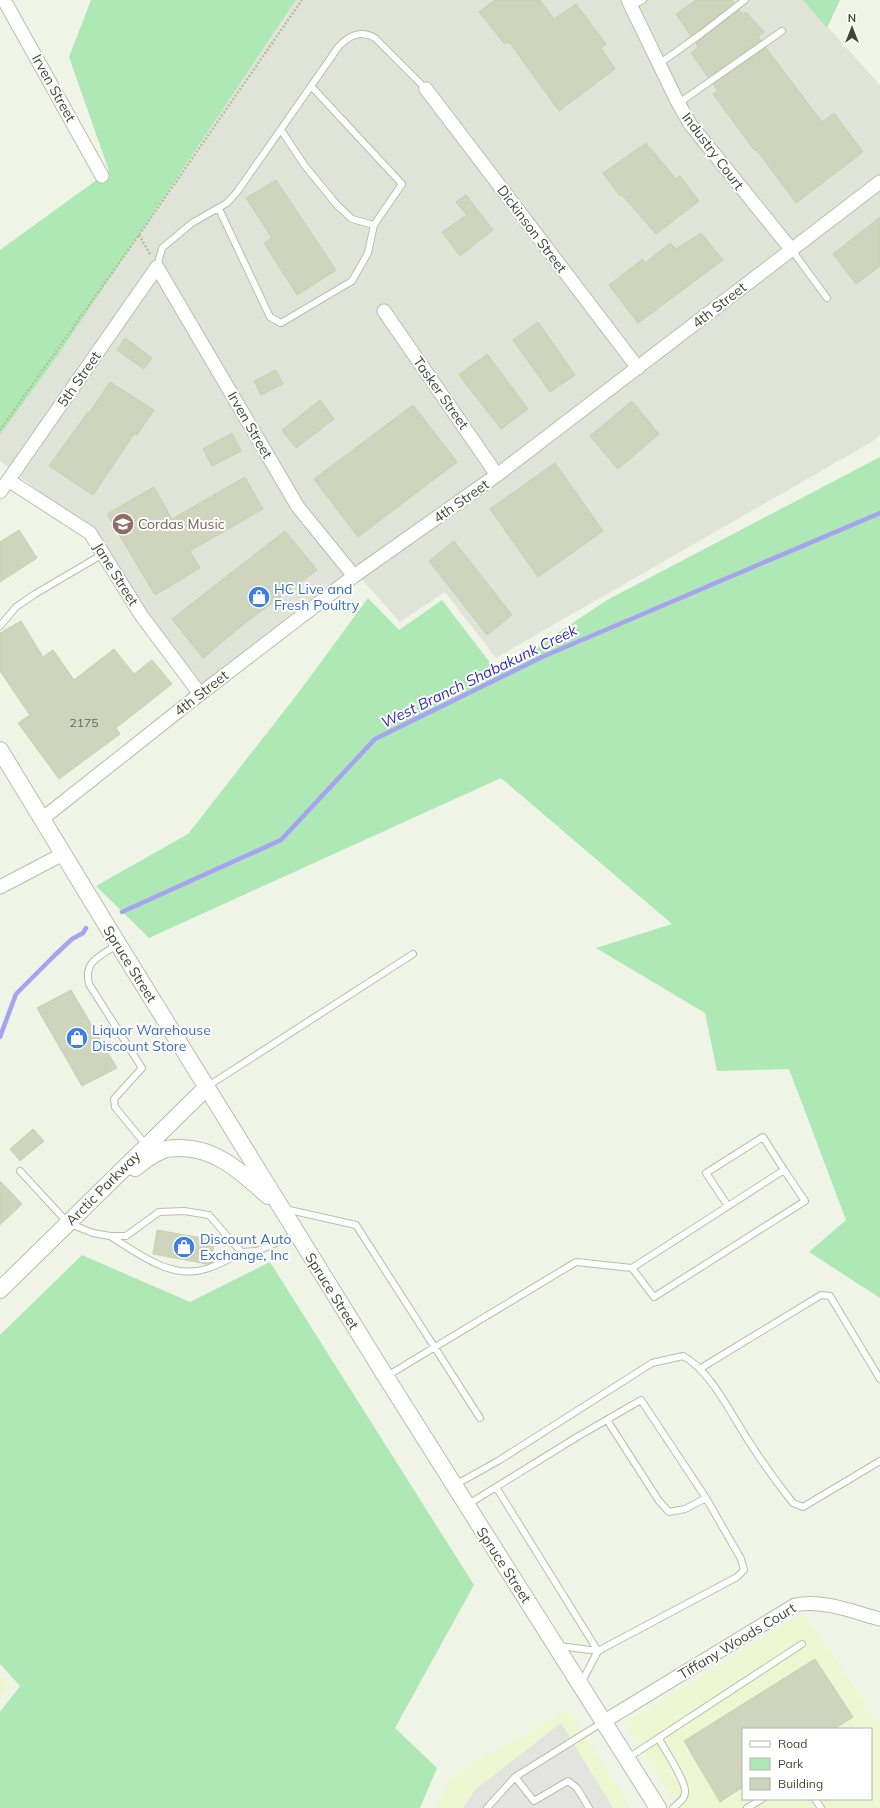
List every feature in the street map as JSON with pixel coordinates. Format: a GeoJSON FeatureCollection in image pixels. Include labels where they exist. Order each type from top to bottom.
{"type":"FeatureCollection","features":[{"type":"Feature","properties":{"kind":"street","name":"Irven Street"},"geometry":{"type":"LineString","coordinates":[[4,0],[102,176]]}},
{"type":"Feature","properties":{"kind":"street","name":"Industry Court"},"geometry":{"type":"LineString","coordinates":[[629,3],[678,103],[694,129],[791,249]]}},
{"type":"Feature","properties":{"kind":"street","name":"Dickinson Street"},"geometry":{"type":"LineString","coordinates":[[426,89],[638,368]]}},
{"type":"Feature","properties":{"kind":"street","name":"4th Street"},"geometry":{"type":"LineString","coordinates":[[42,819],[200,694],[354,576],[497,476],[880,182]]}},
{"type":"Feature","properties":{"kind":"street","name":"Irven Street"},"geometry":{"type":"LineString","coordinates":[[157,267],[298,507],[354,576]]}},
{"type":"Feature","properties":{"kind":"street","name":"5th Street"},"geometry":{"type":"LineString","coordinates":[[0,492],[157,267]]}},
{"type":"Feature","properties":{"kind":"street","name":"Tasker Street"},"geometry":{"type":"LineString","coordinates":[[384,311],[497,476]]}},
{"type":"Feature","properties":{"kind":"street","name":"Jane Street"},"geometry":{"type":"LineString","coordinates":[[8,480],[90,533],[142,615],[200,694]]}},
{"type":"Feature","properties":{"kind":"street","name":"Spruce Street"},"geometry":{"type":"LineString","coordinates":[[0,750],[206,1087],[453,1486],[658,1808]]}},
{"type":"Feature","properties":{"kind":"street"},"geometry":{"type":"LineString","coordinates":[[0,887],[63,854]]}},
{"type":"Feature","properties":{"kind":"street","name":"Arctic Parkway"},"geometry":{"type":"LineString","coordinates":[[0,1290],[206,1087]]}},
{"type":"Feature","properties":{"kind":"street"},"geometry":{"type":"LineString","coordinates":[[68,1223],[145,1161],[159,1151],[170,1148],[202,1151],[220,1157],[246,1176],[282,1209]]}},
{"type":"Feature","properties":{"kind":"street","name":"Tiffany Woods Court"},"geometry":{"type":"LineString","coordinates":[[603,1722],[795,1605],[807,1602],[819,1603],[880,1619]]}},
{"type":"Feature","properties":{"kind":"lane"},"geometry":{"type":"LineString","coordinates":[[629,3],[642,0]]}},
{"type":"Feature","properties":{"kind":"lane"},"geometry":{"type":"LineString","coordinates":[[659,64],[745,0]]}},
{"type":"Feature","properties":{"kind":"lane"},"geometry":{"type":"LineString","coordinates":[[678,103],[782,31]]}},
{"type":"Feature","properties":{"kind":"lane"},"geometry":{"type":"LineString","coordinates":[[157,267],[162,248],[192,223],[219,209],[237,192],[339,46],[348,36],[363,34],[375,38],[426,89]]}},
{"type":"Feature","properties":{"kind":"lane"},"geometry":{"type":"LineString","coordinates":[[219,209],[270,317],[281,323],[352,281],[368,253],[374,225],[402,184],[311,86]]}},
{"type":"Feature","properties":{"kind":"lane"},"geometry":{"type":"LineString","coordinates":[[281,130],[305,166],[337,205],[352,219],[374,225]]}},
{"type":"Feature","properties":{"kind":"lane"},"geometry":{"type":"LineString","coordinates":[[791,249],[827,298]]}},
{"type":"Feature","properties":{"kind":"lane"},"geometry":{"type":"LineString","coordinates":[[0,626],[16,608],[35,594],[103,554]]}},
{"type":"Feature","properties":{"kind":"lane"},"geometry":{"type":"LineString","coordinates":[[118,944],[91,963],[86,973],[89,984],[142,1068],[114,1098],[115,1107],[146,1146]]}},
{"type":"Feature","properties":{"kind":"lane"},"geometry":{"type":"LineString","coordinates":[[206,1087],[413,954]]}},
{"type":"Feature","properties":{"kind":"lane"},"geometry":{"type":"LineString","coordinates":[[632,1268],[654,1297],[805,1201],[763,1137],[706,1173],[728,1206]]}},
{"type":"Feature","properties":{"kind":"lane"},"geometry":{"type":"LineString","coordinates":[[386,1377],[576,1262],[632,1268],[784,1170]]}},
{"type":"Feature","properties":{"kind":"lane"},"geometry":{"type":"LineString","coordinates":[[20,1171],[68,1223],[93,1234],[126,1236],[159,1212],[184,1211],[209,1215],[242,1252]]}},
{"type":"Feature","properties":{"kind":"lane"},"geometry":{"type":"LineString","coordinates":[[282,1209],[356,1225],[480,1418]]}},
{"type":"Feature","properties":{"kind":"lane"},"geometry":{"type":"LineString","coordinates":[[110,1236],[161,1266],[187,1272],[212,1267],[242,1252],[257,1251],[297,1234]]}},
{"type":"Feature","properties":{"kind":"lane"},"geometry":{"type":"LineString","coordinates":[[701,1368],[822,1295],[830,1296],[880,1378]]}},
{"type":"Feature","properties":{"kind":"lane"},"geometry":{"type":"LineString","coordinates":[[453,1486],[498,1461],[652,1363],[683,1356],[694,1361],[701,1368],[749,1442],[793,1503],[803,1507],[880,1461]]}},
{"type":"Feature","properties":{"kind":"lane"},"geometry":{"type":"LineString","coordinates":[[466,1506],[577,1437],[641,1400],[706,1498],[742,1559],[744,1570],[737,1577],[598,1651],[580,1684]]}},
{"type":"Feature","properties":{"kind":"lane"},"geometry":{"type":"LineString","coordinates":[[607,1420],[659,1501],[669,1512],[685,1509],[706,1498]]}},
{"type":"Feature","properties":{"kind":"lane"},"geometry":{"type":"LineString","coordinates":[[496,1487],[598,1651]]}},
{"type":"Feature","properties":{"kind":"lane"},"geometry":{"type":"LineString","coordinates":[[627,1759],[802,1644]]}},
{"type":"Feature","properties":{"kind":"lane"},"geometry":{"type":"LineString","coordinates":[[556,1646],[598,1651]]}},
{"type":"Feature","properties":{"kind":"lane"},"geometry":{"type":"LineString","coordinates":[[488,1807],[515,1777],[603,1722]]}},
{"type":"Feature","properties":{"kind":"lane"},"geometry":{"type":"LineString","coordinates":[[659,1739],[684,1783],[686,1791],[683,1800],[673,1808]]}},
{"type":"Feature","properties":{"kind":"lane"},"geometry":{"type":"LineString","coordinates":[[515,1777],[538,1808]]}},
{"type":"Feature","properties":{"kind":"lane"},"geometry":{"type":"LineString","coordinates":[[534,1801],[568,1781],[577,1788],[589,1808]]}},
{"type":"Feature","properties":{"kind":"lane"},"geometry":{"type":"LineString","coordinates":[[747,1808],[760,1800]]}},
{"type":"Feature","properties":{"kind":"path"},"geometry":{"type":"LineString","coordinates":[[0,430],[139,235],[302,0]]}},
{"type":"Feature","properties":{"kind":"path"},"geometry":{"type":"LineString","coordinates":[[139,235],[157,267]]}},
{"type":"Feature","properties":{"kind":"shaded area"},"geometry":{"type":"Polygon","coordinates":[[[296,0],[803,0],[880,85],[880,435],[873,441],[496,658],[445,592],[400,622],[358,575],[203,690],[85,527],[0,461],[0,435],[59,354],[296,0]]]}},
{"type":"Feature","properties":{"kind":"shaded area"},"geometry":{"type":"Polygon","coordinates":[[[803,1613],[880,1724],[880,1808],[679,1808],[625,1724],[803,1613]]]}},
{"type":"Feature","properties":{"kind":"shaded area"},"geometry":{"type":"Polygon","coordinates":[[[0,1675],[10,1686],[0,1699],[0,1675]]]}},
{"type":"Feature","properties":{"kind":"shaded area"},"geometry":{"type":"Polygon","coordinates":[[[569,1710],[631,1808],[437,1808],[452,1775],[569,1710]]]}},
{"type":"Feature","properties":{"kind":"shaded area"},"geometry":{"type":"Polygon","coordinates":[[[561,1723],[613,1808],[463,1808],[475,1790],[561,1723]]]}},
{"type":"Feature","properties":{"kind":"green space"},"geometry":{"type":"Polygon","coordinates":[[[91,0],[296,0],[59,354],[0,435],[0,250],[109,171],[69,57],[91,0]]]}},
{"type":"Feature","properties":{"kind":"green space"},"geometry":{"type":"Polygon","coordinates":[[[803,0],[840,0],[827,28],[803,0]]]}},
{"type":"Feature","properties":{"kind":"green space"},"geometry":{"type":"Polygon","coordinates":[[[880,457],[880,1298],[809,1252],[846,1220],[789,1069],[717,1071],[705,1013],[596,948],[672,924],[501,778],[149,938],[96,886],[188,834],[299,692],[368,598],[399,630],[442,600],[498,673],[607,600],[880,457]]]}},
{"type":"Feature","properties":{"kind":"green space"},"geometry":{"type":"Polygon","coordinates":[[[82,1255],[190,1302],[270,1262],[474,1585],[395,1728],[437,1768],[420,1808],[0,1808],[0,1712],[20,1686],[0,1664],[0,1335],[82,1255]]]}},
{"type":"Feature","properties":{"kind":"building"},"geometry":{"type":"Polygon","coordinates":[[[495,0],[540,0],[554,19],[576,4],[606,44],[601,48],[615,69],[559,111],[510,43],[504,43],[479,12],[495,0]]]}},
{"type":"Feature","properties":{"kind":"building"},"geometry":{"type":"Polygon","coordinates":[[[696,0],[732,0],[734,3],[691,36],[676,14],[696,0]]]}},
{"type":"Feature","properties":{"kind":"building"},"geometry":{"type":"Polygon","coordinates":[[[739,10],[743,14],[746,12],[764,32],[758,37],[761,40],[708,77],[691,53],[698,47],[696,43],[739,10]]]}},
{"type":"Feature","properties":{"kind":"building"},"geometry":{"type":"Polygon","coordinates":[[[766,48],[822,122],[834,113],[863,152],[796,203],[713,94],[718,91],[713,84],[766,48]]]}},
{"type":"Feature","properties":{"kind":"building"},"geometry":{"type":"Polygon","coordinates":[[[646,143],[676,179],[680,176],[699,201],[656,234],[622,195],[620,196],[603,173],[646,143]]]}},
{"type":"Feature","properties":{"kind":"building"},"geometry":{"type":"Polygon","coordinates":[[[276,180],[336,270],[297,295],[264,243],[272,238],[246,198],[276,180]]]}},
{"type":"Feature","properties":{"kind":"building"},"geometry":{"type":"Polygon","coordinates":[[[466,195],[493,230],[460,256],[442,232],[467,215],[456,202],[466,195]]]}},
{"type":"Feature","properties":{"kind":"building"},"geometry":{"type":"Polygon","coordinates":[[[880,217],[880,266],[856,284],[833,254],[880,217]]]}},
{"type":"Feature","properties":{"kind":"building"},"geometry":{"type":"Polygon","coordinates":[[[701,233],[723,260],[638,323],[609,285],[643,259],[645,263],[670,243],[676,249],[701,233]]]}},
{"type":"Feature","properties":{"kind":"building"},"geometry":{"type":"Polygon","coordinates":[[[538,322],[575,375],[550,392],[513,340],[538,322]]]}},
{"type":"Feature","properties":{"kind":"building"},"geometry":{"type":"Polygon","coordinates":[[[125,338],[152,358],[144,369],[117,350],[125,338]]]}},
{"type":"Feature","properties":{"kind":"building"},"geometry":{"type":"Polygon","coordinates":[[[487,354],[528,409],[501,429],[459,375],[487,354]]]}},
{"type":"Feature","properties":{"kind":"building"},"geometry":{"type":"Polygon","coordinates":[[[276,370],[283,384],[261,395],[254,381],[276,370]]]}},
{"type":"Feature","properties":{"kind":"building"},"geometry":{"type":"Polygon","coordinates":[[[110,382],[154,410],[137,435],[134,434],[93,495],[49,466],[88,412],[89,413],[110,382]]]}},
{"type":"Feature","properties":{"kind":"building"},"geometry":{"type":"Polygon","coordinates":[[[320,400],[334,419],[296,448],[282,430],[320,400]]]}},
{"type":"Feature","properties":{"kind":"building"},"geometry":{"type":"Polygon","coordinates":[[[632,401],[659,434],[618,469],[590,436],[632,401]]]}},
{"type":"Feature","properties":{"kind":"building"},"geometry":{"type":"Polygon","coordinates":[[[413,405],[457,462],[358,537],[314,479],[413,405]]]}},
{"type":"Feature","properties":{"kind":"building"},"geometry":{"type":"Polygon","coordinates":[[[232,433],[241,451],[212,466],[203,449],[232,433]]]}},
{"type":"Feature","properties":{"kind":"building"},"geometry":{"type":"Polygon","coordinates":[[[555,463],[603,531],[538,577],[490,509],[555,463]]]}},
{"type":"Feature","properties":{"kind":"building"},"geometry":{"type":"Polygon","coordinates":[[[245,477],[263,509],[190,551],[200,568],[155,595],[107,514],[154,487],[172,519],[245,477]]]}},
{"type":"Feature","properties":{"kind":"building"},"geometry":{"type":"Polygon","coordinates":[[[19,530],[37,558],[0,582],[0,542],[19,530]]]}},
{"type":"Feature","properties":{"kind":"building"},"geometry":{"type":"Polygon","coordinates":[[[285,531],[317,570],[245,623],[203,658],[172,619],[285,531]]]}},
{"type":"Feature","properties":{"kind":"building"},"geometry":{"type":"Polygon","coordinates":[[[454,541],[512,615],[487,635],[429,561],[454,541]]]}},
{"type":"Feature","properties":{"kind":"building"},"geometry":{"type":"Polygon","coordinates":[[[21,621],[43,657],[53,650],[74,680],[114,649],[134,674],[152,660],[172,684],[116,728],[120,734],[59,779],[18,723],[30,715],[0,671],[0,633],[21,621]]]}},
{"type":"Feature","properties":{"kind":"building","name":"Liquor Warehouse Discount Store"},"geometry":{"type":"Polygon","coordinates":[[[71,990],[117,1068],[82,1086],[37,1008],[71,990]]]}},
{"type":"Feature","properties":{"kind":"building"},"geometry":{"type":"Polygon","coordinates":[[[33,1129],[44,1141],[20,1161],[10,1149],[33,1129]]]}},
{"type":"Feature","properties":{"kind":"building"},"geometry":{"type":"Polygon","coordinates":[[[0,1181],[22,1204],[0,1225],[0,1181]]]}},
{"type":"Feature","properties":{"kind":"building","name":"Discount Auto Exchange, Inc"},"geometry":{"type":"Polygon","coordinates":[[[157,1230],[214,1240],[212,1262],[207,1264],[153,1254],[157,1230]]]}},
{"type":"Feature","properties":{"kind":"building"},"geometry":{"type":"Polygon","coordinates":[[[815,1659],[853,1717],[836,1728],[742,1728],[742,1788],[720,1802],[684,1741],[815,1659]]]}},
{"type":"Feature","properties":{"kind":"waterway","name":"West Branch Shabakunk Creek"},"geometry":{"type":"LineString","coordinates":[[122,912],[281,840],[375,739],[542,657],[880,513]]}},
{"type":"Feature","properties":{"kind":"waterway","name":"West Branch Shabakunk Creek"},"geometry":{"type":"LineString","coordinates":[[0,1037],[16,994],[55,955],[72,939],[83,933],[86,928]]}},
{"type":"Feature","properties":{"kind":"place","name":"Cordas Music"},"geometry":{"type":"Point","coordinates":[123,524]}},
{"type":"Feature","properties":{"kind":"place","name":"HC Live and Fresh Poultry"},"geometry":{"type":"Point","coordinates":[259,597]}},
{"type":"Feature","properties":{"kind":"place","name":"Liquor Warehouse Discount Store"},"geometry":{"type":"Point","coordinates":[77,1038]}},
{"type":"Feature","properties":{"kind":"place","name":"Discount Auto Exchange, Inc"},"geometry":{"type":"Point","coordinates":[184,1247]}}]}
